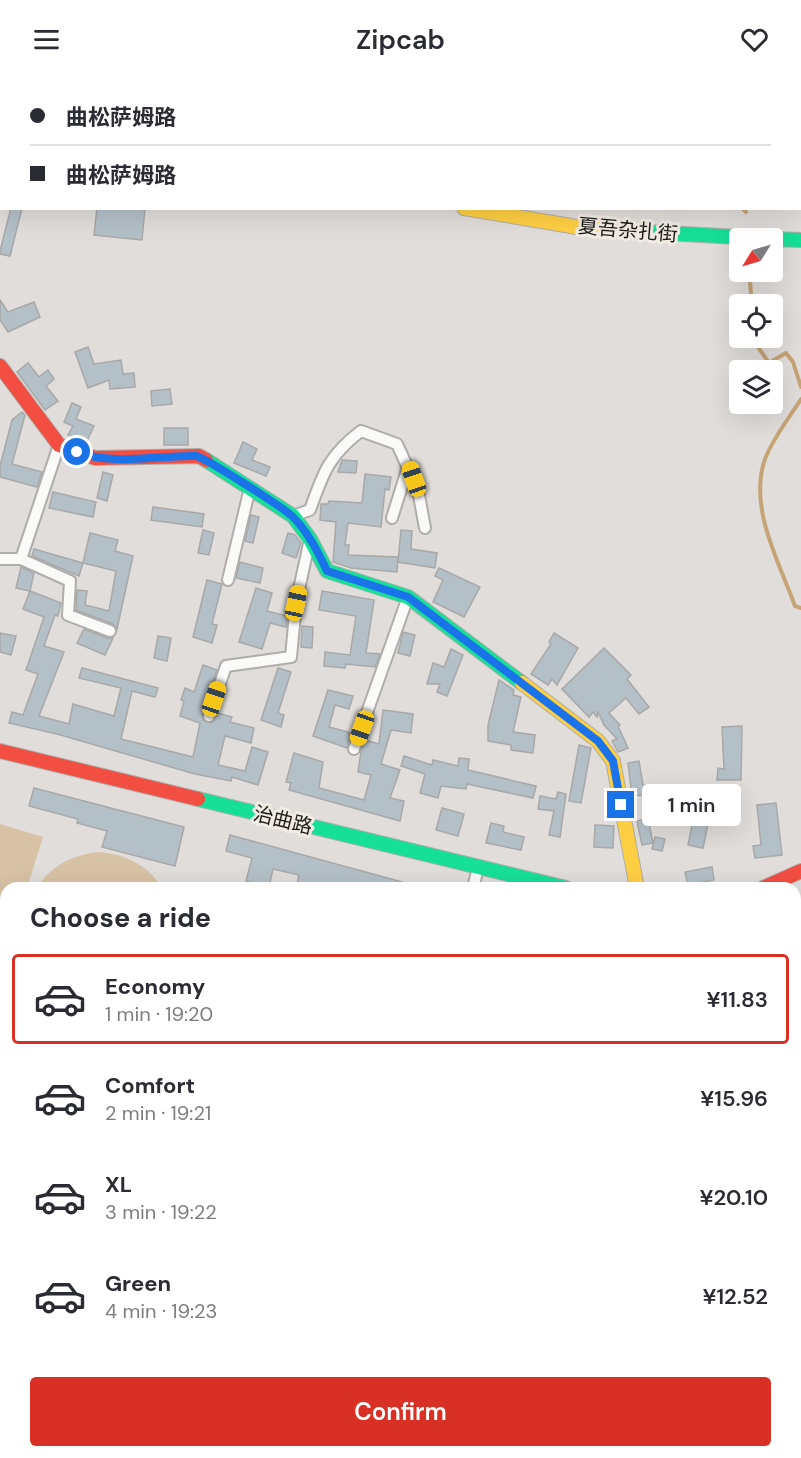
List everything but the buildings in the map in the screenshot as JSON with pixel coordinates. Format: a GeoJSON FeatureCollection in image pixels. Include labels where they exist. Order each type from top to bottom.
{"type":"FeatureCollection","features":[{"type":"Feature","properties":{"kind":"main road","name":"夏吾杂扎街"},"geometry":{"type":"LineString","coordinates":[[476,210],[583,228],[729,236]]}},
{"type":"Feature","properties":{"kind":"main road"},"geometry":{"type":"LineString","coordinates":[[783,239],[801,240]]}},
{"type":"Feature","properties":{"kind":"main road"},"geometry":{"type":"LineString","coordinates":[[0,366],[59,445],[95,458],[199,456],[292,516],[310,538],[327,571],[408,597],[598,741],[613,761],[636,882]]}},
{"type":"Feature","properties":{"kind":"main road","name":"治曲路"},"geometry":{"type":"LineString","coordinates":[[0,751],[540,882]]}},
{"type":"Feature","properties":{"kind":"main road"},"geometry":{"type":"LineString","coordinates":[[780,882],[801,871]]}},
{"type":"Feature","properties":{"kind":"street"},"geometry":{"type":"LineString","coordinates":[[292,516],[310,510],[325,467],[341,445],[361,431],[397,444],[418,490],[425,528]]}},
{"type":"Feature","properties":{"kind":"street"},"geometry":{"type":"LineString","coordinates":[[21,559],[59,445]]}},
{"type":"Feature","properties":{"kind":"street"},"geometry":{"type":"LineString","coordinates":[[392,518],[407,470]]}},
{"type":"Feature","properties":{"kind":"street"},"geometry":{"type":"LineString","coordinates":[[228,580],[249,492]]}},
{"type":"Feature","properties":{"kind":"street"},"geometry":{"type":"LineString","coordinates":[[209,716],[226,666],[291,657],[296,603],[310,538]]}},
{"type":"Feature","properties":{"kind":"street"},"geometry":{"type":"LineString","coordinates":[[0,559],[21,559],[70,581],[68,615],[110,631]]}},
{"type":"Feature","properties":{"kind":"street"},"geometry":{"type":"LineString","coordinates":[[354,749],[408,597]]}},
{"type":"Feature","properties":{"kind":"street"},"geometry":{"type":"LineString","coordinates":[[474,882],[478,868]]}},
{"type":"Feature","properties":{"kind":"shaded area"},"geometry":{"type":"Polygon","coordinates":[[[0,824],[43,837],[29,882],[0,882],[0,824]]]}},
{"type":"Feature","properties":{"kind":"shaded area"},"geometry":{"type":"Polygon","coordinates":[[[98,852],[126,858],[143,867],[158,882],[42,882],[63,862],[98,852]]]}},
{"type":"Feature","properties":{"kind":"waterway"},"geometry":{"type":"LineString","coordinates":[[750,282],[751,294]]}},
{"type":"Feature","properties":{"kind":"waterway"},"geometry":{"type":"LineString","coordinates":[[759,348],[769,363],[786,353],[793,362],[801,387]]}},
{"type":"Feature","properties":{"kind":"waterway"},"geometry":{"type":"LineString","coordinates":[[801,399],[768,451],[761,477],[760,496],[774,553],[795,606],[801,608]]}},
{"type":"Feature","properties":{"kind":"traffic: fast"},"geometry":{"type":"LineString","coordinates":[[646,232],[729,236]]}},
{"type":"Feature","properties":{"kind":"traffic: fast"},"geometry":{"type":"LineString","coordinates":[[783,239],[801,240]]}},
{"type":"Feature","properties":{"kind":"traffic: fast"},"geometry":{"type":"LineString","coordinates":[[206,460],[293,516],[310,539],[327,571],[408,597],[522,683]]}},
{"type":"Feature","properties":{"kind":"traffic: fast"},"geometry":{"type":"LineString","coordinates":[[198,799],[541,882]]}},
{"type":"Feature","properties":{"kind":"traffic: slow"},"geometry":{"type":"LineString","coordinates":[[476,210],[583,228],[646,232]]}},
{"type":"Feature","properties":{"kind":"traffic: slow"},"geometry":{"type":"LineString","coordinates":[[522,683],[598,741],[613,761],[636,882]]}},
{"type":"Feature","properties":{"kind":"traffic: jam"},"geometry":{"type":"LineString","coordinates":[[0,366],[59,445],[95,458],[199,456],[206,460]]}},
{"type":"Feature","properties":{"kind":"traffic: jam"},"geometry":{"type":"LineString","coordinates":[[0,751],[198,799]]}},
{"type":"Feature","properties":{"kind":"traffic: jam"},"geometry":{"type":"LineString","coordinates":[[776,882],[801,871]]}},
{"type":"Feature","properties":{"kind":"route"},"geometry":{"type":"LineString","coordinates":[[77,452],[95,458],[199,456],[274,504],[292,516],[310,538],[327,571],[408,597],[598,741],[613,761],[621,805]]}}]}
